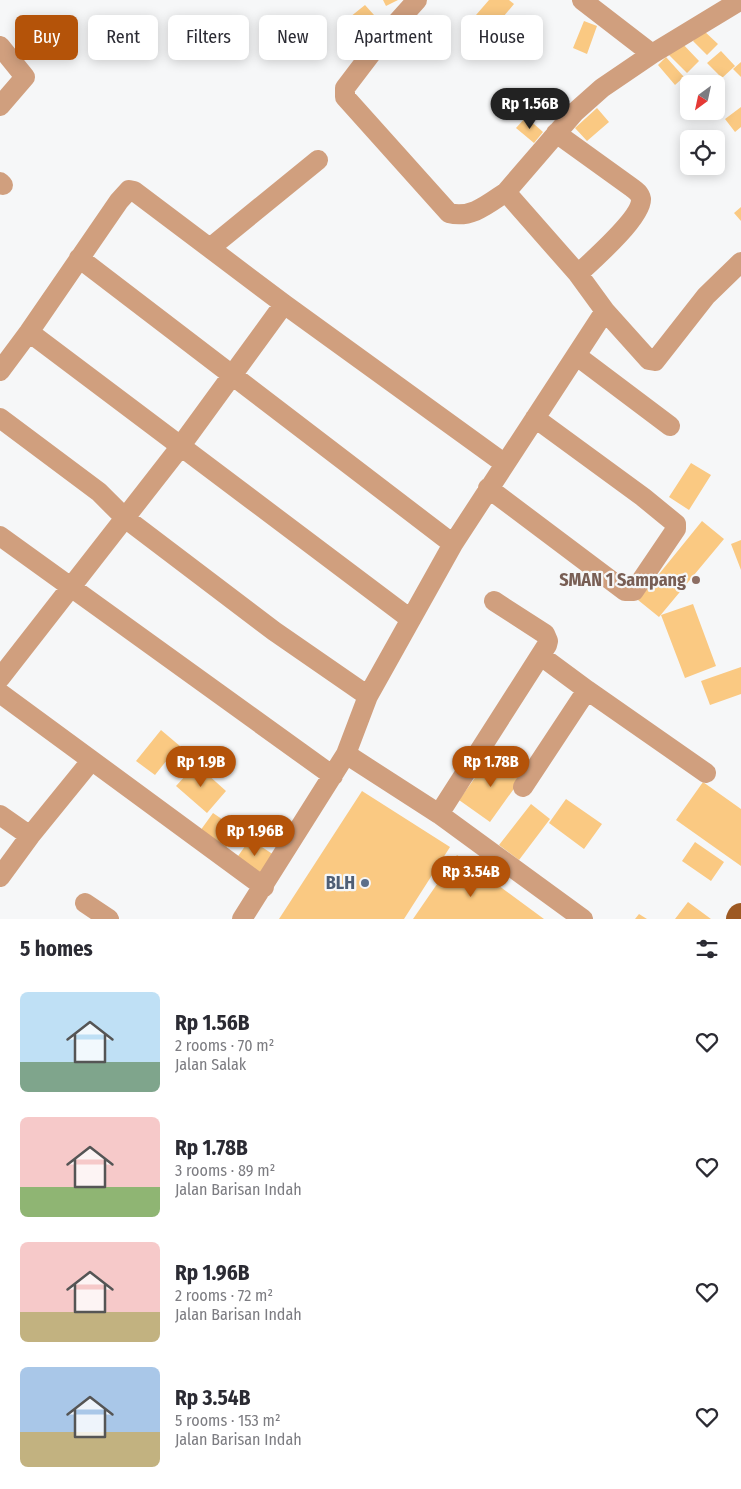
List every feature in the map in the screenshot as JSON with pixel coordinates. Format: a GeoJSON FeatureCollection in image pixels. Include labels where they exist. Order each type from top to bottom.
{"type":"FeatureCollection","features":[{"type":"Feature","properties":{"kind":"street"},"geometry":{"type":"LineString","coordinates":[[417,0],[383,38],[345,88],[344,97],[449,213],[463,216],[471,214],[506,192],[556,133],[602,88],[652,54],[741,0]]}},
{"type":"Feature","properties":{"kind":"street"},"geometry":{"type":"LineString","coordinates":[[582,0],[652,54]]}},
{"type":"Feature","properties":{"kind":"street"},"geometry":{"type":"LineString","coordinates":[[0,46],[25,78],[0,106]]}},
{"type":"Feature","properties":{"kind":"street"},"geometry":{"type":"LineString","coordinates":[[556,133],[639,193],[641,198],[640,204],[628,224],[578,274]]}},
{"type":"Feature","properties":{"kind":"street"},"geometry":{"type":"LineString","coordinates":[[210,248],[318,160]]}},
{"type":"Feature","properties":{"kind":"street"},"geometry":{"type":"LineString","coordinates":[[0,371],[30,332],[79,258],[129,190],[138,194],[284,304],[505,464]]}},
{"type":"Feature","properties":{"kind":"street"},"geometry":{"type":"LineString","coordinates":[[506,192],[578,274],[605,312],[650,360],[655,361],[706,296],[741,262]]}},
{"type":"Feature","properties":{"kind":"street"},"geometry":{"type":"LineString","coordinates":[[79,258],[453,544]]}},
{"type":"Feature","properties":{"kind":"street"},"geometry":{"type":"LineString","coordinates":[[0,678],[182,445],[284,304]]}},
{"type":"Feature","properties":{"kind":"street"},"geometry":{"type":"LineString","coordinates":[[242,919],[264,887],[346,754],[368,696],[409,618],[453,544],[605,312]]}},
{"type":"Feature","properties":{"kind":"street"},"geometry":{"type":"LineString","coordinates":[[30,332],[409,618]]}},
{"type":"Feature","properties":{"kind":"street"},"geometry":{"type":"LineString","coordinates":[[577,356],[670,426]]}},
{"type":"Feature","properties":{"kind":"street"},"geometry":{"type":"LineString","coordinates":[[0,418],[99,492],[125,518],[274,631],[368,696]]}},
{"type":"Feature","properties":{"kind":"street"},"geometry":{"type":"LineString","coordinates":[[488,488],[625,591],[634,591],[676,529],[676,524],[643,497],[535,418]]}},
{"type":"Feature","properties":{"kind":"street"},"geometry":{"type":"LineString","coordinates":[[0,536],[333,776]]}},
{"type":"Feature","properties":{"kind":"street"},"geometry":{"type":"LineString","coordinates":[[439,814],[541,656],[548,641],[545,634],[494,601]]}},
{"type":"Feature","properties":{"kind":"street"},"geometry":{"type":"LineString","coordinates":[[541,656],[706,773]]}},
{"type":"Feature","properties":{"kind":"street"},"geometry":{"type":"LineString","coordinates":[[523,787],[587,690]]}},
{"type":"Feature","properties":{"kind":"street"},"geometry":{"type":"LineString","coordinates":[[0,693],[264,887]]}},
{"type":"Feature","properties":{"kind":"street"},"geometry":{"type":"LineString","coordinates":[[346,754],[439,814],[583,919]]}},
{"type":"Feature","properties":{"kind":"street"},"geometry":{"type":"LineString","coordinates":[[0,877],[30,836],[91,761]]}},
{"type":"Feature","properties":{"kind":"street"},"geometry":{"type":"LineString","coordinates":[[0,815],[30,836]]}},
{"type":"Feature","properties":{"kind":"street"},"geometry":{"type":"LineString","coordinates":[[85,903],[109,919]]}},
{"type":"Feature","properties":{"kind":"building"},"geometry":{"type":"Polygon","coordinates":[[[383,0],[398,0],[386,6],[383,0]]]}},
{"type":"Feature","properties":{"kind":"building"},"geometry":{"type":"Polygon","coordinates":[[[489,0],[509,0],[514,4],[505,15],[476,15],[489,0]]]}},
{"type":"Feature","properties":{"kind":"building"},"geometry":{"type":"Polygon","coordinates":[[[365,5],[374,15],[352,15],[365,5]]]}},
{"type":"Feature","properties":{"kind":"building"},"geometry":{"type":"Polygon","coordinates":[[[584,21],[597,26],[587,54],[573,48],[584,21]]]}},
{"type":"Feature","properties":{"kind":"building"},"geometry":{"type":"Polygon","coordinates":[[[703,30],[718,44],[707,55],[693,41],[703,30]]]}},
{"type":"Feature","properties":{"kind":"building"},"geometry":{"type":"Polygon","coordinates":[[[680,41],[699,61],[687,73],[667,53],[680,41]]]}},
{"type":"Feature","properties":{"kind":"building"},"geometry":{"type":"Polygon","coordinates":[[[721,51],[735,66],[725,75],[719,75],[707,63],[721,51]]]}},
{"type":"Feature","properties":{"kind":"building"},"geometry":{"type":"Polygon","coordinates":[[[666,57],[682,75],[680,75],[680,81],[675,85],[658,65],[666,57]]]}},
{"type":"Feature","properties":{"kind":"building"},"geometry":{"type":"Polygon","coordinates":[[[741,62],[741,77],[733,69],[741,62]]]}},
{"type":"Feature","properties":{"kind":"building"},"geometry":{"type":"Polygon","coordinates":[[[741,107],[741,127],[735,132],[725,119],[741,107]]]}},
{"type":"Feature","properties":{"kind":"building"},"geometry":{"type":"Polygon","coordinates":[[[597,108],[609,122],[587,141],[575,128],[597,108]]]}},
{"type":"Feature","properties":{"kind":"building"},"geometry":{"type":"Polygon","coordinates":[[[526,117],[543,132],[534,143],[516,128],[526,117]]]}},
{"type":"Feature","properties":{"kind":"building"},"geometry":{"type":"Polygon","coordinates":[[[741,207],[741,221],[734,213],[741,207]]]}},
{"type":"Feature","properties":{"kind":"building"},"geometry":{"type":"Polygon","coordinates":[[[691,463],[711,475],[689,510],[669,497],[691,463]]]}},
{"type":"Feature","properties":{"kind":"building"},"geometry":{"type":"Polygon","coordinates":[[[702,521],[724,539],[659,617],[638,600],[702,521]]]}},
{"type":"Feature","properties":{"kind":"building"},"geometry":{"type":"Polygon","coordinates":[[[741,540],[741,570],[731,544],[741,540]]]}},
{"type":"Feature","properties":{"kind":"building"},"geometry":{"type":"Polygon","coordinates":[[[693,604],[716,666],[685,678],[661,615],[693,604]]]}},
{"type":"Feature","properties":{"kind":"building"},"geometry":{"type":"Polygon","coordinates":[[[741,667],[741,694],[710,705],[701,681],[741,667]]]}},
{"type":"Feature","properties":{"kind":"building"},"geometry":{"type":"Polygon","coordinates":[[[161,730],[187,752],[175,766],[167,760],[155,775],[136,761],[161,730]]]}},
{"type":"Feature","properties":{"kind":"building"},"geometry":{"type":"Polygon","coordinates":[[[492,754],[523,776],[490,822],[459,800],[492,754]]]}},
{"type":"Feature","properties":{"kind":"building"},"geometry":{"type":"Polygon","coordinates":[[[196,764],[226,791],[207,813],[176,786],[196,764]]]}},
{"type":"Feature","properties":{"kind":"building"},"geometry":{"type":"Polygon","coordinates":[[[703,782],[741,809],[741,866],[676,820],[703,782]]]}},
{"type":"Feature","properties":{"kind":"building","name":"BLH"},"geometry":{"type":"Polygon","coordinates":[[[362,791],[450,847],[404,919],[279,919],[362,791]]]}},
{"type":"Feature","properties":{"kind":"building"},"geometry":{"type":"Polygon","coordinates":[[[566,799],[602,824],[584,849],[549,823],[566,799]]]}},
{"type":"Feature","properties":{"kind":"building"},"geometry":{"type":"Polygon","coordinates":[[[531,804],[550,819],[519,860],[499,845],[531,804]]]}},
{"type":"Feature","properties":{"kind":"building"},"geometry":{"type":"Polygon","coordinates":[[[213,813],[238,830],[226,848],[200,831],[213,813]]]}},
{"type":"Feature","properties":{"kind":"building"},"geometry":{"type":"Polygon","coordinates":[[[250,839],[274,855],[260,876],[236,859],[250,839]]]}},
{"type":"Feature","properties":{"kind":"building"},"geometry":{"type":"Polygon","coordinates":[[[695,842],[724,862],[711,881],[682,861],[695,842]]]}},
{"type":"Feature","properties":{"kind":"building"},"geometry":{"type":"Polygon","coordinates":[[[457,855],[544,919],[413,919],[457,855]]]}},
{"type":"Feature","properties":{"kind":"building"},"geometry":{"type":"Polygon","coordinates":[[[688,902],[711,919],[675,919],[688,902]]]}},
{"type":"Feature","properties":{"kind":"building"},"geometry":{"type":"Polygon","coordinates":[[[639,914],[647,919],[635,919],[639,914]]]}},
{"type":"Feature","properties":{"kind":"place","name":"SMAN 1 Sampang"},"geometry":{"type":"Point","coordinates":[696,580]}},
{"type":"Feature","properties":{"kind":"place","name":"BLH"},"geometry":{"type":"Point","coordinates":[365,883]}}]}
